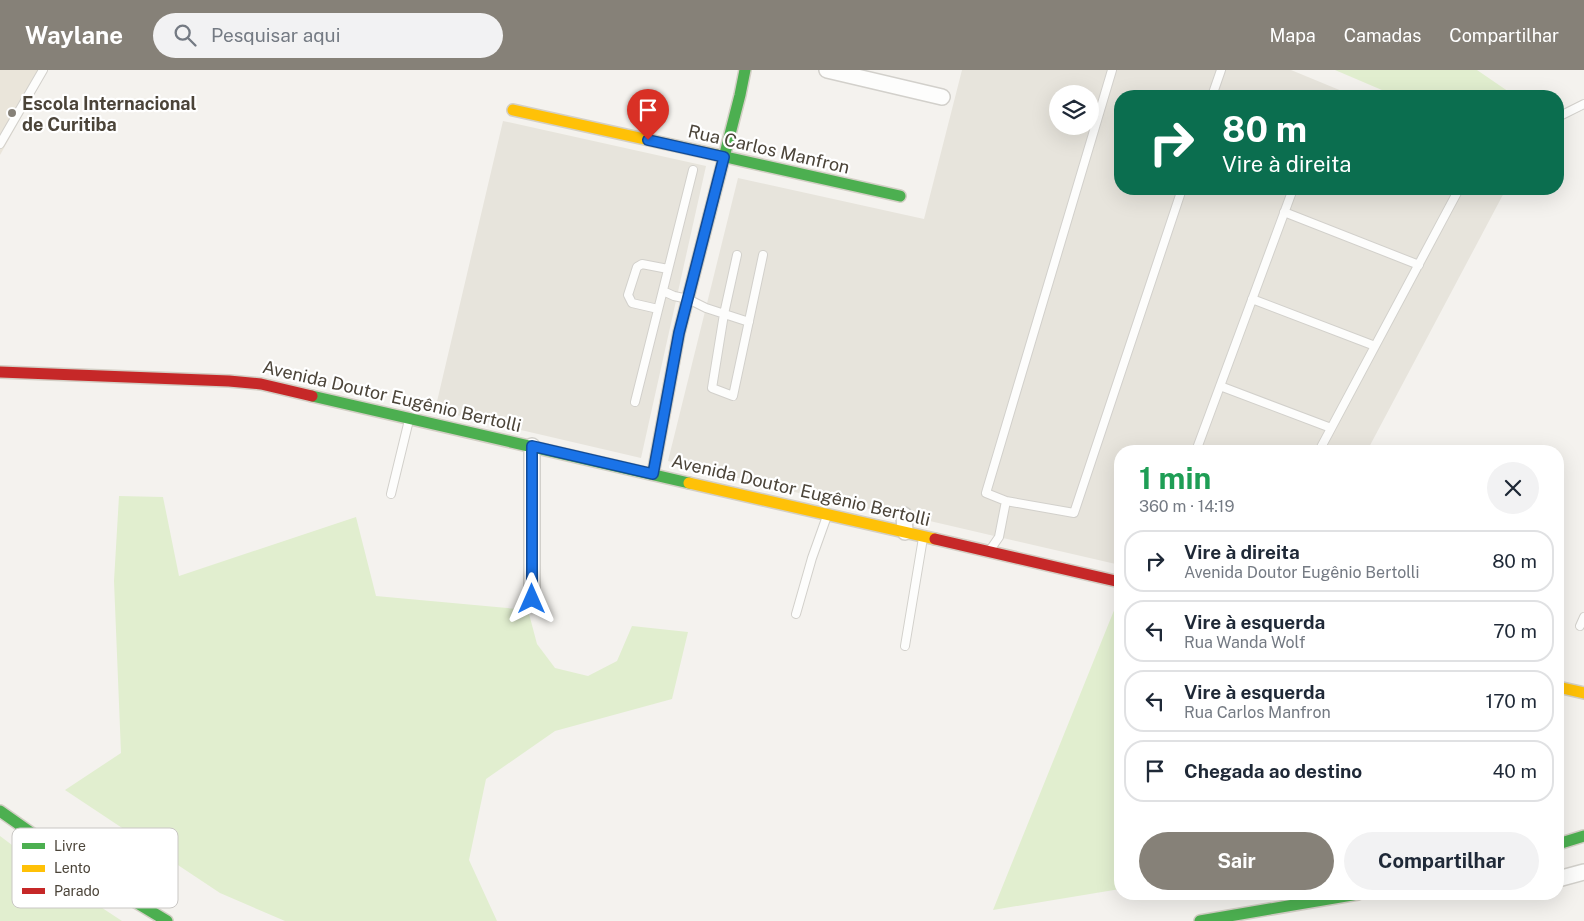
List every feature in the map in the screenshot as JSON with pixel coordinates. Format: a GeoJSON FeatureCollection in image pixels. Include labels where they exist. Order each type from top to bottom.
{"type":"FeatureCollection","features":[{"type":"Feature","properties":{"kind":"main road"},"geometry":{"type":"LineString","coordinates":[[653,474],[679,333],[745,70]]}},
{"type":"Feature","properties":{"kind":"main road","name":"Rua Carlos Manfron"},"geometry":{"type":"LineString","coordinates":[[513,110],[900,196]]}},
{"type":"Feature","properties":{"kind":"main road","name":"Avenida Doutor Eugênio Bertolli"},"geometry":{"type":"LineString","coordinates":[[0,372],[231,380],[261,384],[1114,581]]}},
{"type":"Feature","properties":{"kind":"main road"},"geometry":{"type":"LineString","coordinates":[[1564,688],[1584,693]]}},
{"type":"Feature","properties":{"kind":"main road"},"geometry":{"type":"LineString","coordinates":[[0,811],[24,828]]}},
{"type":"Feature","properties":{"kind":"main road"},"geometry":{"type":"LineString","coordinates":[[1564,842],[1584,836]]}},
{"type":"Feature","properties":{"kind":"main road"},"geometry":{"type":"LineString","coordinates":[[1200,921],[1323,900]]}},
{"type":"Feature","properties":{"kind":"main road"},"geometry":{"type":"LineString","coordinates":[[145,908],[167,921]]}},
{"type":"Feature","properties":{"kind":"street"},"geometry":{"type":"LineString","coordinates":[[827,70],[942,97]]}},
{"type":"Feature","properties":{"kind":"street"},"geometry":{"type":"LineString","coordinates":[[532,446],[532,599]]}},
{"type":"Feature","properties":{"kind":"street"},"geometry":{"type":"LineString","coordinates":[[904,515],[905,532]]}},
{"type":"Feature","properties":{"kind":"street"},"geometry":{"type":"LineString","coordinates":[[1564,878],[1584,872]]}},
{"type":"Feature","properties":{"kind":"lane"},"geometry":{"type":"LineString","coordinates":[[0,144],[43,70]]}},
{"type":"Feature","properties":{"kind":"lane"},"geometry":{"type":"LineString","coordinates":[[1112,70],[986,493],[1006,501],[1074,513],[1180,195]]}},
{"type":"Feature","properties":{"kind":"lane"},"geometry":{"type":"LineString","coordinates":[[1214,90],[1221,70]]}},
{"type":"Feature","properties":{"kind":"lane"},"geometry":{"type":"LineString","coordinates":[[1564,114],[1584,104]]}},
{"type":"Feature","properties":{"kind":"lane"},"geometry":{"type":"LineString","coordinates":[[635,402],[693,170]]}},
{"type":"Feature","properties":{"kind":"lane"},"geometry":{"type":"LineString","coordinates":[[1198,445],[1291,195]]}},
{"type":"Feature","properties":{"kind":"lane"},"geometry":{"type":"LineString","coordinates":[[1321,445],[1456,195]]}},
{"type":"Feature","properties":{"kind":"lane"},"geometry":{"type":"LineString","coordinates":[[1284,212],[1419,265]]}},
{"type":"Feature","properties":{"kind":"lane"},"geometry":{"type":"LineString","coordinates":[[737,255],[724,314],[712,388],[733,396],[763,255]]}},
{"type":"Feature","properties":{"kind":"lane"},"geometry":{"type":"LineString","coordinates":[[658,310],[632,303],[628,295],[637,267],[642,264],[668,269]]}},
{"type":"Feature","properties":{"kind":"lane"},"geometry":{"type":"LineString","coordinates":[[663,290],[706,308],[749,322]]}},
{"type":"Feature","properties":{"kind":"lane"},"geometry":{"type":"LineString","coordinates":[[1252,299],[1375,346]]}},
{"type":"Feature","properties":{"kind":"lane"},"geometry":{"type":"LineString","coordinates":[[1220,386],[1331,428]]}},
{"type":"Feature","properties":{"kind":"lane"},"geometry":{"type":"LineString","coordinates":[[391,494],[409,418]]}},
{"type":"Feature","properties":{"kind":"lane"},"geometry":{"type":"LineString","coordinates":[[989,551],[999,537],[1006,501]]}},
{"type":"Feature","properties":{"kind":"lane"},"geometry":{"type":"LineString","coordinates":[[796,614],[812,558],[828,514]]}},
{"type":"Feature","properties":{"kind":"lane"},"geometry":{"type":"LineString","coordinates":[[905,646],[923,536]]}},
{"type":"Feature","properties":{"kind":"lane"},"geometry":{"type":"LineString","coordinates":[[1580,626],[1584,617]]}},
{"type":"Feature","properties":{"kind":"shaded area","name":"Escola Internacional de Curitiba"},"geometry":{"type":"Polygon","coordinates":[[[0,70],[48,70],[0,155],[0,70]]]}},
{"type":"Feature","properties":{"kind":"shaded area"},"geometry":{"type":"Polygon","coordinates":[[[962,70],[1291,70],[1339,90],[1114,90],[1114,195],[1503,195],[1370,445],[1114,445],[1114,564],[904,515],[852,506],[668,461],[738,178],[924,219],[962,70]]]}},
{"type":"Feature","properties":{"kind":"shaded area"},"geometry":{"type":"Polygon","coordinates":[[[503,121],[706,166],[641,458],[435,410],[503,121]]]}},
{"type":"Feature","properties":{"kind":"green space"},"geometry":{"type":"Polygon","coordinates":[[[1335,70],[1477,70],[1506,90],[1382,90],[1335,70]]]}},
{"type":"Feature","properties":{"kind":"green space"},"geometry":{"type":"Polygon","coordinates":[[[119,496],[163,497],[179,576],[356,517],[376,596],[528,610],[537,644],[555,668],[588,676],[617,661],[632,626],[688,632],[672,699],[555,731],[486,779],[469,860],[497,921],[285,921],[220,893],[178,865],[178,828],[122,828],[65,790],[121,753],[114,581],[119,496]]]}},
{"type":"Feature","properties":{"kind":"green space"},"geometry":{"type":"Polygon","coordinates":[[[1114,610],[1114,890],[993,910],[1114,610]]]}},
{"type":"Feature","properties":{"kind":"green space"},"geometry":{"type":"Polygon","coordinates":[[[0,836],[12,845],[12,908],[102,908],[122,921],[0,921],[0,836]]]}},
{"type":"Feature","properties":{"kind":"traffic: fast"},"geometry":{"type":"LineString","coordinates":[[709,216],[745,70]]}},
{"type":"Feature","properties":{"kind":"traffic: fast"},"geometry":{"type":"LineString","coordinates":[[717,155],[900,196]]}},
{"type":"Feature","properties":{"kind":"traffic: fast"},"geometry":{"type":"LineString","coordinates":[[312,396],[689,483]]}},
{"type":"Feature","properties":{"kind":"traffic: fast"},"geometry":{"type":"LineString","coordinates":[[0,811],[24,828]]}},
{"type":"Feature","properties":{"kind":"traffic: fast"},"geometry":{"type":"LineString","coordinates":[[1564,842],[1584,836]]}},
{"type":"Feature","properties":{"kind":"traffic: fast"},"geometry":{"type":"LineString","coordinates":[[1200,921],[1323,900]]}},
{"type":"Feature","properties":{"kind":"traffic: fast"},"geometry":{"type":"LineString","coordinates":[[145,908],[167,921]]}},
{"type":"Feature","properties":{"kind":"traffic: slow"},"geometry":{"type":"LineString","coordinates":[[513,110],[717,155]]}},
{"type":"Feature","properties":{"kind":"traffic: slow"},"geometry":{"type":"LineString","coordinates":[[653,474],[679,333],[709,216]]}},
{"type":"Feature","properties":{"kind":"traffic: slow"},"geometry":{"type":"LineString","coordinates":[[689,483],[935,539]]}},
{"type":"Feature","properties":{"kind":"traffic: slow"},"geometry":{"type":"LineString","coordinates":[[1564,688],[1584,693]]}},
{"type":"Feature","properties":{"kind":"traffic: jam"},"geometry":{"type":"LineString","coordinates":[[0,372],[229,381],[261,384],[312,396]]}},
{"type":"Feature","properties":{"kind":"traffic: jam"},"geometry":{"type":"LineString","coordinates":[[935,539],[1114,581]]}},
{"type":"Feature","properties":{"kind":"place","name":"Escola Internacional de Curitiba"},"geometry":{"type":"Point","coordinates":[12,113]}},
{"type":"Feature","properties":{"kind":"route"},"geometry":{"type":"LineString","coordinates":[[532,599],[532,446],[653,474],[679,333],[724,157],[648,140]]}}]}
